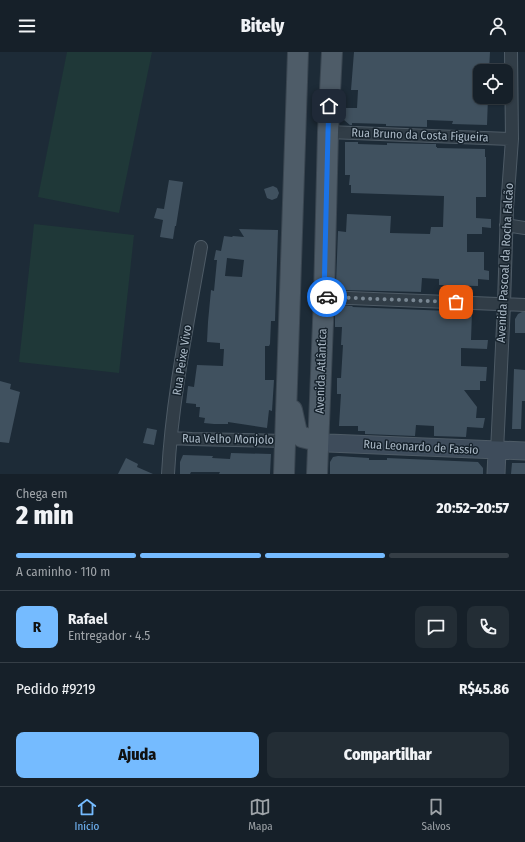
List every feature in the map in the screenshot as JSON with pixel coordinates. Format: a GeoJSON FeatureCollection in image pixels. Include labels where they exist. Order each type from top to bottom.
{"type":"FeatureCollection","features":[{"type":"Feature","properties":{"kind":"main road"},"geometry":{"type":"LineString","coordinates":[[284,474],[298,52]]}},
{"type":"Feature","properties":{"kind":"main road","name":"Avenida Atlântica"},"geometry":{"type":"LineString","coordinates":[[317,474],[332,52]]}},
{"type":"Feature","properties":{"kind":"main road"},"geometry":{"type":"LineString","coordinates":[[287,388],[297,433],[302,437],[318,441]]}},
{"type":"Feature","properties":{"kind":"street","name":"Avenida Pascoal da Rocha Falcão"},"geometry":{"type":"LineString","coordinates":[[496,474],[506,225],[512,139],[511,52]]}},
{"type":"Feature","properties":{"kind":"street","name":"Rua Bruno da Costa Figueira"},"geometry":{"type":"LineString","coordinates":[[328,132],[512,139]]}},
{"type":"Feature","properties":{"kind":"street"},"geometry":{"type":"LineString","coordinates":[[506,225],[525,228]]}},
{"type":"Feature","properties":{"kind":"street","name":"Rua Peixe Vivo"},"geometry":{"type":"LineString","coordinates":[[168,474],[180,371],[202,247]]}},
{"type":"Feature","properties":{"kind":"street"},"geometry":{"type":"LineString","coordinates":[[324,297],[525,305]]}},
{"type":"Feature","properties":{"kind":"street","name":"Rua Velho Monjolo"},"geometry":{"type":"LineString","coordinates":[[171,438],[285,441]]}},
{"type":"Feature","properties":{"kind":"street","name":"Rua Leonardo de Fassio"},"geometry":{"type":"LineString","coordinates":[[318,441],[328,443],[525,451]]}},
{"type":"Feature","properties":{"kind":"green space"},"geometry":{"type":"Polygon","coordinates":[[[67,52],[152,52],[119,213],[38,197],[67,52]]]}},
{"type":"Feature","properties":{"kind":"green space"},"geometry":{"type":"Polygon","coordinates":[[[34,224],[134,235],[119,373],[19,362],[34,224]]]}},
{"type":"Feature","properties":{"kind":"building"},"geometry":{"type":"Polygon","coordinates":[[[354,52],[490,52],[489,64],[473,64],[473,104],[488,104],[487,125],[452,124],[453,121],[427,120],[427,127],[352,123],[352,125],[350,125],[342,116],[342,108],[357,108],[358,90],[351,90],[354,52]]]}},
{"type":"Feature","properties":{"kind":"building"},"geometry":{"type":"Polygon","coordinates":[[[345,142],[387,145],[387,143],[436,144],[437,148],[485,149],[486,197],[476,197],[476,218],[491,219],[491,228],[482,227],[482,234],[467,234],[467,252],[484,252],[484,270],[489,271],[489,280],[478,279],[478,286],[439,285],[439,279],[422,278],[421,292],[342,290],[342,283],[336,283],[338,231],[346,232],[347,214],[391,216],[390,233],[430,234],[431,227],[443,227],[444,196],[351,193],[351,185],[349,185],[350,175],[345,175],[345,142]]]}},
{"type":"Feature","properties":{"kind":"building"},"geometry":{"type":"Polygon","coordinates":[[[169,180],[183,182],[173,239],[160,237],[163,220],[154,218],[157,208],[164,209],[169,180]]]}},
{"type":"Feature","properties":{"kind":"building"},"geometry":{"type":"Polygon","coordinates":[[[273,186],[277,188],[279,193],[277,198],[272,200],[267,198],[264,189],[273,186]]]}},
{"type":"Feature","properties":{"kind":"building"},"geometry":{"type":"Polygon","coordinates":[[[239,229],[278,230],[275,321],[271,321],[270,344],[269,346],[265,346],[265,380],[274,380],[272,411],[269,410],[267,428],[228,422],[228,424],[204,423],[205,418],[199,417],[200,407],[196,407],[196,404],[186,403],[188,386],[194,387],[197,365],[223,366],[224,349],[220,349],[220,343],[207,342],[211,290],[214,291],[217,260],[214,260],[216,250],[221,251],[224,236],[244,237],[239,229]],[[227,258],[225,276],[242,277],[244,260],[227,258]]]}},
{"type":"Feature","properties":{"kind":"building"},"geometry":{"type":"Polygon","coordinates":[[[338,305],[353,307],[472,312],[471,340],[488,340],[487,349],[461,348],[461,366],[487,367],[486,381],[480,381],[480,390],[464,390],[477,407],[476,418],[485,418],[483,428],[467,427],[466,437],[434,436],[434,426],[416,425],[415,436],[365,434],[365,431],[358,431],[358,426],[339,426],[341,394],[337,394],[337,378],[341,378],[343,345],[341,345],[342,327],[335,327],[335,308],[338,305]]]}},
{"type":"Feature","properties":{"kind":"building"},"geometry":{"type":"Polygon","coordinates":[[[525,312],[525,333],[515,333],[515,319],[518,314],[525,312]]]}},
{"type":"Feature","properties":{"kind":"building"},"geometry":{"type":"Polygon","coordinates":[[[514,369],[525,370],[525,401],[522,401],[521,429],[512,429],[514,369]]]}},
{"type":"Feature","properties":{"kind":"building"},"geometry":{"type":"Polygon","coordinates":[[[0,381],[11,384],[10,389],[20,392],[9,443],[0,442],[0,381]]]}},
{"type":"Feature","properties":{"kind":"building"},"geometry":{"type":"Polygon","coordinates":[[[147,428],[157,430],[154,445],[143,443],[147,428]]]}},
{"type":"Feature","properties":{"kind":"building"},"geometry":{"type":"Polygon","coordinates":[[[231,453],[271,454],[270,474],[219,474],[220,472],[191,472],[190,474],[180,474],[180,462],[183,455],[213,456],[212,458],[230,459],[231,453]]]}},
{"type":"Feature","properties":{"kind":"building"},"geometry":{"type":"Polygon","coordinates":[[[333,457],[369,458],[369,460],[387,460],[387,458],[478,462],[483,468],[483,474],[330,474],[330,462],[333,457]]]}},
{"type":"Feature","properties":{"kind":"building"},"geometry":{"type":"Polygon","coordinates":[[[126,458],[138,464],[137,467],[153,474],[118,474],[126,458]]]}},
{"type":"Feature","properties":{"kind":"building"},"geometry":{"type":"Polygon","coordinates":[[[512,463],[525,463],[525,474],[511,474],[512,463]]]}},
{"type":"Feature","properties":{"kind":"way so far"},"geometry":{"type":"LineString","coordinates":[[327,297],[456,302]]}},
{"type":"Feature","properties":{"kind":"route"},"geometry":{"type":"LineString","coordinates":[[327,297],[324,297],[329,106]]}}]}
